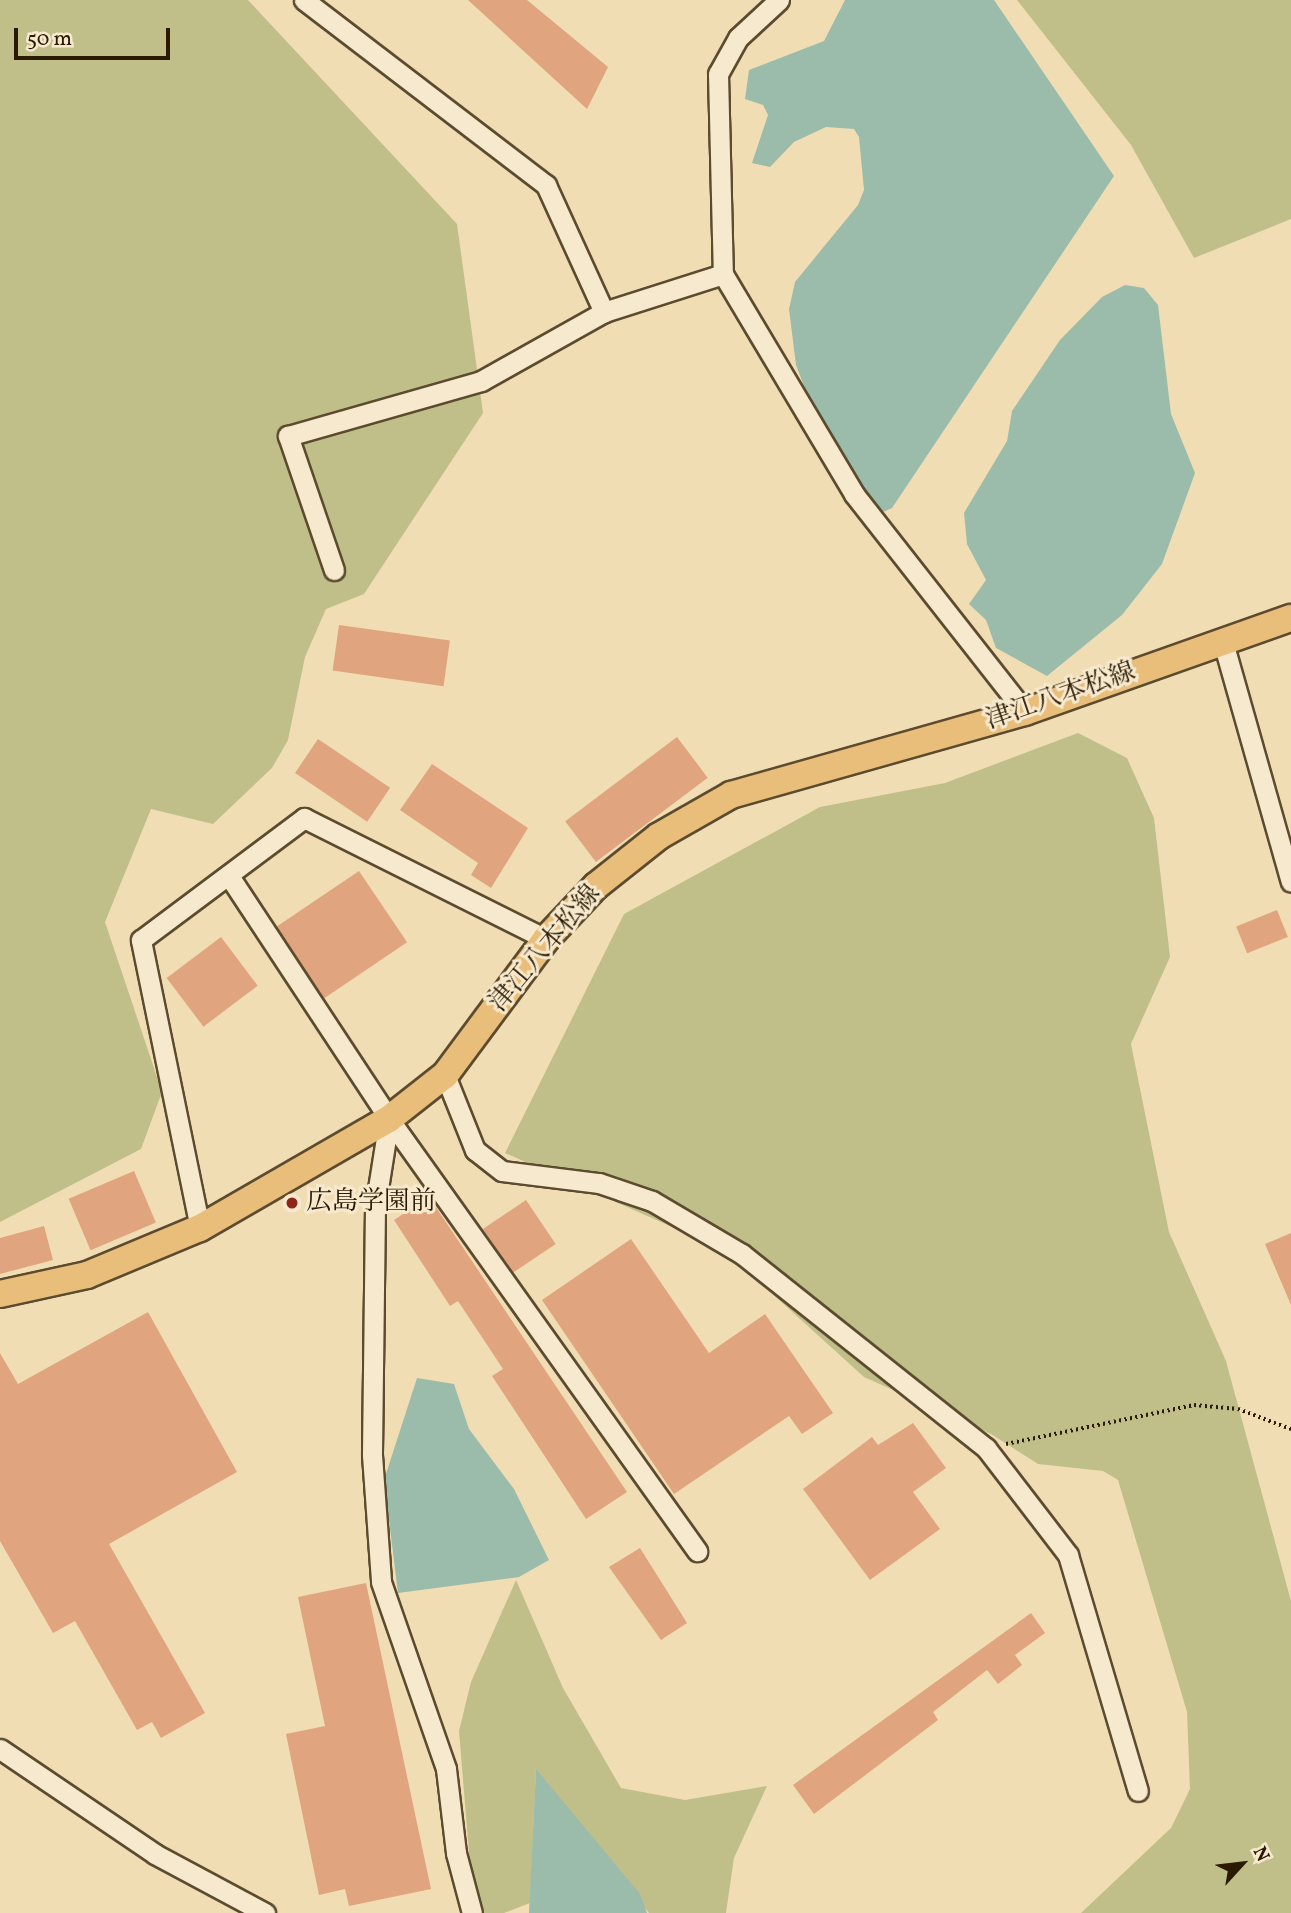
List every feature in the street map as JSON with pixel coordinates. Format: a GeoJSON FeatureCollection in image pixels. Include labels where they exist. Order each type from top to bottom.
{"type":"FeatureCollection","features":[{"type":"Feature","properties":{"kind":"main road","name":"津江八本松線"},"geometry":{"type":"LineString","coordinates":[[0,1294],[87,1275],[200,1228],[390,1119],[445,1075],[546,939],[596,886],[659,836],[732,795],[1025,712],[1291,618]]}},
{"type":"Feature","properties":{"kind":"street"},"geometry":{"type":"LineString","coordinates":[[304,0],[546,185],[604,312]]}},
{"type":"Feature","properties":{"kind":"street"},"geometry":{"type":"LineString","coordinates":[[779,0],[738,38],[718,74],[723,274],[854,494],[1025,712]]}},
{"type":"Feature","properties":{"kind":"street"},"geometry":{"type":"LineString","coordinates":[[334,570],[288,436],[481,382],[604,312],[723,274]]}},
{"type":"Feature","properties":{"kind":"street"},"geometry":{"type":"LineString","coordinates":[[1223,642],[1291,882]]}},
{"type":"Feature","properties":{"kind":"street"},"geometry":{"type":"LineString","coordinates":[[200,1228],[141,940],[304,818],[546,939]]}},
{"type":"Feature","properties":{"kind":"street"},"geometry":{"type":"LineString","coordinates":[[229,876],[390,1119],[697,1551]]}},
{"type":"Feature","properties":{"kind":"street"},"geometry":{"type":"LineString","coordinates":[[445,1075],[475,1150],[502,1171],[599,1183],[652,1201],[742,1254],[986,1448],[1068,1555],[1138,1791]]}},
{"type":"Feature","properties":{"kind":"street"},"geometry":{"type":"LineString","coordinates":[[390,1119],[375,1207],[372,1455],[381,1581],[446,1769],[456,1853],[472,1913]]}},
{"type":"Feature","properties":{"kind":"street"},"geometry":{"type":"LineString","coordinates":[[0,1749],[155,1854],[265,1913]]}},
{"type":"Feature","properties":{"kind":"path"},"geometry":{"type":"LineString","coordinates":[[986,1448],[1194,1405],[1238,1409],[1291,1429]]}},
{"type":"Feature","properties":{"kind":"shaded area"},"geometry":{"type":"Polygon","coordinates":[[[0,0],[248,0],[457,224],[483,413],[364,594],[326,609],[305,657],[288,740],[272,768],[213,824],[151,809],[105,922],[162,1092],[141,1149],[0,1222],[0,0]]]}},
{"type":"Feature","properties":{"kind":"shaded area"},"geometry":{"type":"Polygon","coordinates":[[[845,0],[994,0],[1114,176],[892,508],[881,513],[816,418],[796,365],[789,309],[795,282],[858,205],[864,190],[859,137],[854,129],[826,127],[794,142],[770,167],[752,163],[768,115],[763,105],[745,99],[749,70],[824,41],[845,0]]]}},
{"type":"Feature","properties":{"kind":"shaded area"},"geometry":{"type":"Polygon","coordinates":[[[1017,0],[1291,0],[1291,219],[1194,258],[1131,145],[1017,0]]]}},
{"type":"Feature","properties":{"kind":"shaded area"},"geometry":{"type":"Polygon","coordinates":[[[1125,285],[1144,288],[1158,305],[1171,414],[1195,473],[1162,564],[1122,615],[1047,676],[996,648],[986,620],[969,604],[986,580],[967,544],[964,513],[1007,441],[1012,411],[1060,340],[1102,297],[1125,285]]]}},
{"type":"Feature","properties":{"kind":"shaded area"},"geometry":{"type":"Polygon","coordinates":[[[1078,733],[1127,758],[1154,818],[1170,957],[1131,1044],[1169,1232],[1226,1361],[1291,1601],[1291,1913],[1081,1913],[1171,1828],[1190,1789],[1187,1712],[1118,1480],[1103,1471],[1038,1464],[991,1434],[864,1377],[724,1250],[505,1153],[624,914],[820,807],[945,783],[1078,733]]]}},
{"type":"Feature","properties":{"kind":"shaded area"},"geometry":{"type":"Polygon","coordinates":[[[417,1378],[454,1384],[469,1429],[514,1489],[549,1560],[519,1577],[398,1593],[384,1480],[417,1378]]]}},
{"type":"Feature","properties":{"kind":"shaded area"},"geometry":{"type":"Polygon","coordinates":[[[516,1580],[563,1688],[621,1788],[685,1800],[767,1786],[734,1858],[726,1913],[649,1913],[536,1770],[530,1903],[504,1913],[474,1913],[459,1731],[471,1682],[516,1580]]]}},
{"type":"Feature","properties":{"kind":"shaded area"},"geometry":{"type":"Polygon","coordinates":[[[536,1769],[640,1894],[647,1913],[529,1913],[536,1769]]]}},
{"type":"Feature","properties":{"kind":"building"},"geometry":{"type":"Polygon","coordinates":[[[468,0],[527,0],[608,67],[587,109],[468,0]]]}},
{"type":"Feature","properties":{"kind":"building"},"geometry":{"type":"Polygon","coordinates":[[[339,625],[450,641],[444,686],[333,671],[339,625]]]}},
{"type":"Feature","properties":{"kind":"building"},"geometry":{"type":"Polygon","coordinates":[[[677,737],[708,778],[596,862],[565,821],[677,737]]]}},
{"type":"Feature","properties":{"kind":"building"},"geometry":{"type":"Polygon","coordinates":[[[318,739],[390,788],[367,822],[295,773],[318,739]]]}},
{"type":"Feature","properties":{"kind":"building"},"geometry":{"type":"Polygon","coordinates":[[[432,764],[528,828],[491,888],[471,875],[478,863],[400,810],[432,764]]]}},
{"type":"Feature","properties":{"kind":"building"},"geometry":{"type":"Polygon","coordinates":[[[359,871],[407,942],[324,998],[276,927],[359,871]]]}},
{"type":"Feature","properties":{"kind":"building"},"geometry":{"type":"Polygon","coordinates":[[[1277,910],[1288,937],[1247,953],[1236,926],[1277,910]]]}},
{"type":"Feature","properties":{"kind":"building"},"geometry":{"type":"Polygon","coordinates":[[[221,937],[258,986],[203,1027],[167,978],[221,937]]]}},
{"type":"Feature","properties":{"kind":"building"},"geometry":{"type":"Polygon","coordinates":[[[134,1171],[156,1223],[91,1250],[69,1199],[134,1171]]]}},
{"type":"Feature","properties":{"kind":"building"},"geometry":{"type":"Polygon","coordinates":[[[429,1197],[627,1492],[586,1519],[492,1376],[503,1369],[458,1301],[450,1306],[394,1220],[429,1197]]]}},
{"type":"Feature","properties":{"kind":"building"},"geometry":{"type":"Polygon","coordinates":[[[526,1200],[556,1244],[513,1273],[483,1229],[526,1200]]]}},
{"type":"Feature","properties":{"kind":"building"},"geometry":{"type":"Polygon","coordinates":[[[44,1226],[53,1260],[0,1274],[0,1238],[44,1226]]]}},
{"type":"Feature","properties":{"kind":"building"},"geometry":{"type":"Polygon","coordinates":[[[1291,1233],[1291,1305],[1265,1244],[1291,1233]]]}},
{"type":"Feature","properties":{"kind":"building"},"geometry":{"type":"Polygon","coordinates":[[[631,1239],[709,1353],[765,1314],[833,1413],[802,1434],[789,1416],[674,1494],[542,1300],[631,1239]]]}},
{"type":"Feature","properties":{"kind":"building"},"geometry":{"type":"Polygon","coordinates":[[[148,1312],[237,1472],[109,1544],[205,1713],[161,1738],[152,1722],[137,1730],[75,1621],[53,1633],[0,1541],[0,1353],[18,1384],[148,1312]]]}},
{"type":"Feature","properties":{"kind":"building"},"geometry":{"type":"Polygon","coordinates":[[[913,1423],[946,1468],[913,1492],[940,1529],[870,1580],[803,1489],[872,1437],[878,1445],[913,1423]]]}},
{"type":"Feature","properties":{"kind":"building"},"geometry":{"type":"Polygon","coordinates":[[[640,1548],[687,1623],[661,1640],[609,1567],[640,1548]]]}},
{"type":"Feature","properties":{"kind":"building"},"geometry":{"type":"Polygon","coordinates":[[[366,1583],[431,1889],[349,1906],[345,1889],[319,1895],[286,1734],[325,1726],[298,1597],[366,1583]]]}},
{"type":"Feature","properties":{"kind":"building"},"geometry":{"type":"Polygon","coordinates":[[[1031,1613],[1045,1633],[1015,1655],[1022,1665],[998,1684],[987,1670],[933,1712],[938,1720],[814,1814],[793,1785],[1031,1613]]]}},
{"type":"Feature","properties":{"kind":"place","name":"広島学園前"},"geometry":{"type":"Point","coordinates":[292,1203]}}]}
